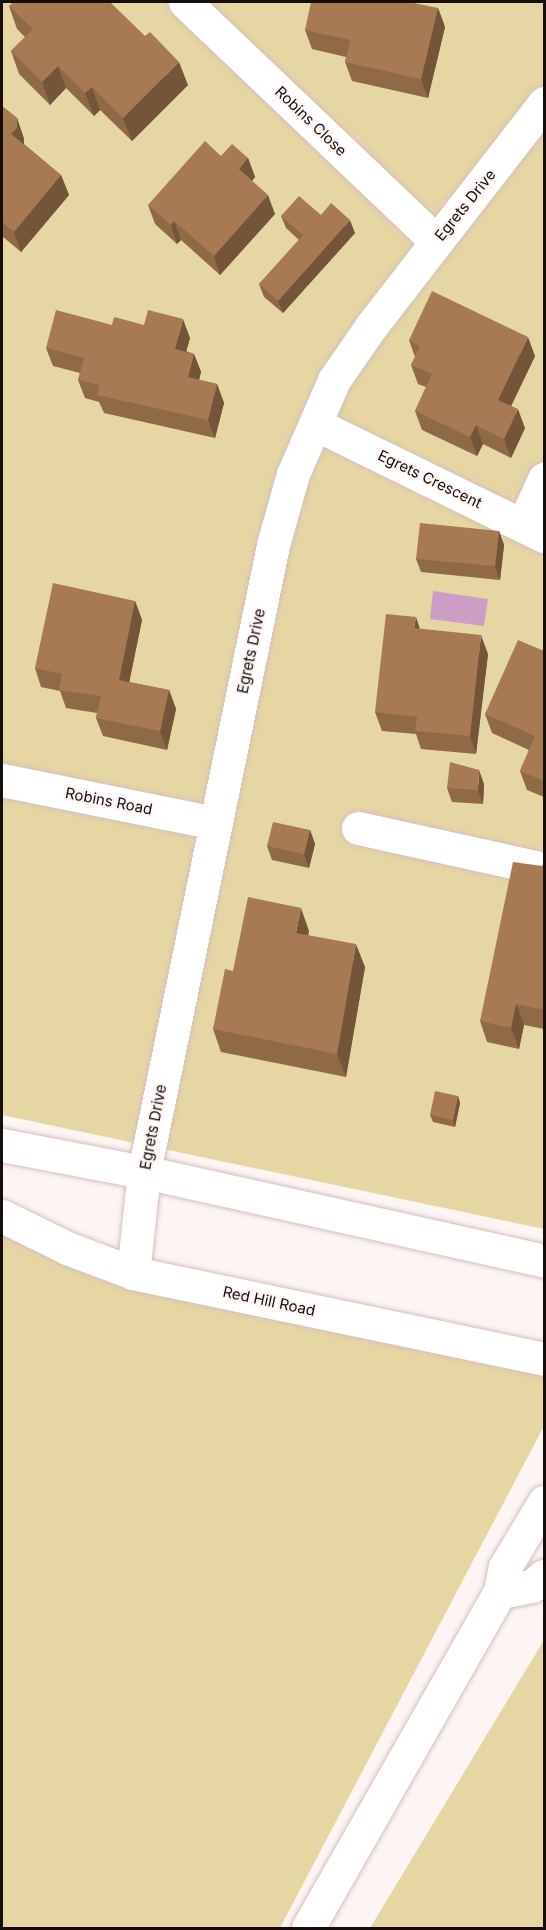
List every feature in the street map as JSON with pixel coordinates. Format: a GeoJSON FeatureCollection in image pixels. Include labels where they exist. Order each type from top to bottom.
{"type":"FeatureCollection","features":[{"type":"Feature","properties":{"kind":"street","name":"Robins Close"},"geometry":{"type":"LineString","coordinates":[[185,2],[436,241]]}},
{"type":"Feature","properties":{"kind":"street","name":"Egrets Drive"},"geometry":{"type":"LineString","coordinates":[[133,1272],[144,1172],[273,545],[293,474],[334,380],[436,241],[544,103]]}},
{"type":"Feature","properties":{"kind":"street","name":"Egrets Crescent"},"geometry":{"type":"LineString","coordinates":[[315,424],[534,530]]}},
{"type":"Feature","properties":{"kind":"street"},"geometry":{"type":"LineString","coordinates":[[534,530],[544,479]]}},
{"type":"Feature","properties":{"kind":"street","name":"Robins Road"},"geometry":{"type":"LineString","coordinates":[[2,780],[216,823]]}},
{"type":"Feature","properties":{"kind":"street"},"geometry":{"type":"LineString","coordinates":[[358,828],[544,869]]}},
{"type":"Feature","properties":{"kind":"street"},"geometry":{"type":"LineString","coordinates":[[2,1145],[144,1172],[544,1261]]}},
{"type":"Feature","properties":{"kind":"street","name":"Red Hill Road"},"geometry":{"type":"LineString","coordinates":[[2,1216],[67,1248],[133,1272],[544,1359]]}},
{"type":"Feature","properties":{"kind":"street"},"geometry":{"type":"LineString","coordinates":[[308,1929],[500,1592],[506,1567],[544,1502]]}},
{"type":"Feature","properties":{"kind":"street"},"geometry":{"type":"LineString","coordinates":[[500,1592],[532,1586],[544,1576]]}},
{"type":"Feature","properties":{"kind":"shaded area"},"geometry":{"type":"Polygon","coordinates":[[[2,2],[544,2],[544,1229],[2,1115],[2,2]]]}},
{"type":"Feature","properties":{"kind":"shaded area"},"geometry":{"type":"Polygon","coordinates":[[[433,591],[488,599],[484,626],[430,619],[433,591]]]}},
{"type":"Feature","properties":{"kind":"shaded area"},"geometry":{"type":"Polygon","coordinates":[[[2,1227],[544,1349],[544,1426],[280,1928],[2,1928],[2,1227]]]}},
{"type":"Feature","properties":{"kind":"shaded area"},"geometry":{"type":"Polygon","coordinates":[[[544,1640],[544,1928],[370,1928],[544,1640]]]}},
{"type":"Feature","properties":{"kind":"building"},"geometry":{"type":"Polygon","coordinates":[[[13,2],[110,2],[145,36],[150,32],[179,62],[123,118],[92,87],[85,93],[58,66],[42,82],[11,51],[33,29],[9,6],[13,2]]]}},
{"type":"Feature","properties":{"kind":"building"},"geometry":{"type":"Polygon","coordinates":[[[311,2],[409,2],[438,8],[421,79],[345,62],[350,40],[305,30],[311,2]]]}},
{"type":"Feature","properties":{"kind":"building"},"geometry":{"type":"Polygon","coordinates":[[[2,106],[17,118],[17,128],[11,134],[61,175],[14,232],[2,222],[2,106]]]}},
{"type":"Feature","properties":{"kind":"building"},"geometry":{"type":"Polygon","coordinates":[[[205,141],[221,156],[232,144],[248,158],[239,169],[268,195],[214,256],[174,221],[171,225],[148,205],[205,141]]]}},
{"type":"Feature","properties":{"kind":"building"},"geometry":{"type":"Polygon","coordinates":[[[299,196],[321,215],[331,203],[350,220],[278,301],[259,284],[303,235],[281,216],[299,196]]]}},
{"type":"Feature","properties":{"kind":"building"},"geometry":{"type":"Polygon","coordinates":[[[432,291],[528,337],[498,400],[518,409],[504,439],[476,425],[470,437],[415,411],[432,374],[411,365],[420,346],[409,340],[432,291]]]}},
{"type":"Feature","properties":{"kind":"building"},"geometry":{"type":"Polygon","coordinates":[[[56,310],[112,325],[114,317],[144,325],[148,310],[183,319],[175,349],[194,354],[188,377],[217,384],[208,420],[97,395],[100,385],[78,380],[84,358],[46,348],[56,310]]]}},
{"type":"Feature","properties":{"kind":"building"},"geometry":{"type":"Polygon","coordinates":[[[420,523],[499,531],[495,566],[416,559],[420,523]]]}},
{"type":"Feature","properties":{"kind":"building"},"geometry":{"type":"Polygon","coordinates":[[[53,583],[135,601],[119,680],[169,690],[160,731],[96,718],[101,696],[59,690],[62,674],[35,668],[53,583]]]}},
{"type":"Feature","properties":{"kind":"building"},"geometry":{"type":"Polygon","coordinates":[[[386,614],[416,617],[414,628],[481,635],[470,736],[415,731],[417,717],[375,712],[386,614]]]}},
{"type":"Feature","properties":{"kind":"building"},"geometry":{"type":"Polygon","coordinates":[[[518,640],[544,651],[544,781],[520,771],[535,736],[485,714],[518,640]]]}},
{"type":"Feature","properties":{"kind":"building"},"geometry":{"type":"Polygon","coordinates":[[[450,762],[479,770],[478,790],[447,788],[450,762]]]}},
{"type":"Feature","properties":{"kind":"building"},"geometry":{"type":"Polygon","coordinates":[[[273,822],[310,830],[304,854],[267,846],[273,822]]]}},
{"type":"Feature","properties":{"kind":"building"},"geometry":{"type":"Polygon","coordinates":[[[513,862],[542,866],[544,864],[544,1010],[516,1004],[511,1028],[480,1021],[513,862]]]}},
{"type":"Feature","properties":{"kind":"building"},"geometry":{"type":"Polygon","coordinates":[[[248,897],[301,908],[296,933],[356,944],[337,1054],[213,1029],[225,969],[233,971],[248,897]]]}},
{"type":"Feature","properties":{"kind":"building"},"geometry":{"type":"Polygon","coordinates":[[[435,1091],[458,1096],[453,1120],[430,1115],[435,1091]]]}}]}
